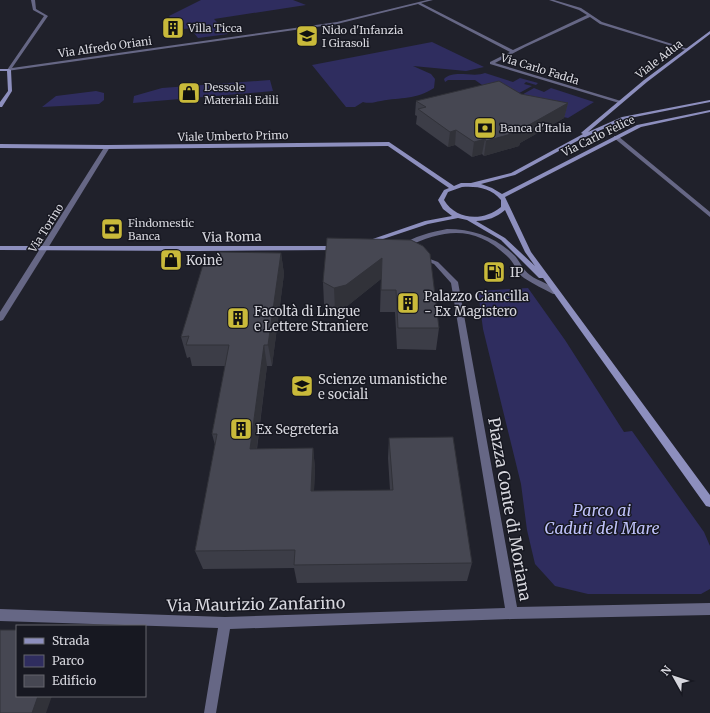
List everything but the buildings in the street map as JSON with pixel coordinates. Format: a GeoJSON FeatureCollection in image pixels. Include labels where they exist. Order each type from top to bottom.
{"type":"FeatureCollection","features":[{"type":"Feature","properties":{"kind":"main road","name":"Viale Adua"},"geometry":{"type":"LineString","coordinates":[[577,139],[619,102],[710,32]]}},
{"type":"Feature","properties":{"kind":"main road"},"geometry":{"type":"LineString","coordinates":[[0,70],[9,70],[10,91],[0,106]]}},
{"type":"Feature","properties":{"kind":"main road","name":"Via Carlo Felice"},"geometry":{"type":"LineString","coordinates":[[577,139],[624,118],[710,101]]}},
{"type":"Feature","properties":{"kind":"main road","name":"Via Carlo Felice"},"geometry":{"type":"LineString","coordinates":[[502,196],[640,126],[710,111]]}},
{"type":"Feature","properties":{"kind":"main road"},"geometry":{"type":"LineString","coordinates":[[452,187],[471,185],[513,174],[577,139]]}},
{"type":"Feature","properties":{"kind":"main road","name":"Viale Umberto Primo"},"geometry":{"type":"LineString","coordinates":[[0,146],[107,147],[389,144],[452,187]]}},
{"type":"Feature","properties":{"kind":"main road"},"geometry":{"type":"LineString","coordinates":[[471,185],[489,188],[502,196]]}},
{"type":"Feature","properties":{"kind":"main road","name":"Piazza Conte di Moriana"},"geometry":{"type":"LineString","coordinates":[[452,187],[446,191],[440,200],[448,211],[487,229],[503,239],[556,292]]}},
{"type":"Feature","properties":{"kind":"main road","name":"Piazza Conte di Moriana"},"geometry":{"type":"LineString","coordinates":[[502,196],[528,252],[710,503]]}},
{"type":"Feature","properties":{"kind":"main road"},"geometry":{"type":"LineString","coordinates":[[361,246],[427,222],[462,217],[474,219],[494,217],[504,208],[505,203]]}},
{"type":"Feature","properties":{"kind":"main road","name":"Via Roma"},"geometry":{"type":"LineString","coordinates":[[0,248],[197,250],[347,248]]}},
{"type":"Feature","properties":{"kind":"street"},"geometry":{"type":"LineString","coordinates":[[9,70],[46,16],[34,9],[33,0]]}},
{"type":"Feature","properties":{"kind":"street","name":"Via Alfredo Oriani"},"geometry":{"type":"LineString","coordinates":[[9,70],[331,24],[420,4],[431,0]]}},
{"type":"Feature","properties":{"kind":"street"},"geometry":{"type":"LineString","coordinates":[[551,0],[580,10],[601,23],[686,49]]}},
{"type":"Feature","properties":{"kind":"street"},"geometry":{"type":"LineString","coordinates":[[420,4],[513,52]]}},
{"type":"Feature","properties":{"kind":"street","name":"Via Carlo Fadda"},"geometry":{"type":"LineString","coordinates":[[589,16],[491,63],[619,102]]}},
{"type":"Feature","properties":{"kind":"street"},"geometry":{"type":"LineString","coordinates":[[616,137],[710,215]]}},
{"type":"Feature","properties":{"kind":"street","name":"Via Torino"},"geometry":{"type":"LineString","coordinates":[[0,318],[107,147]]}},
{"type":"Feature","properties":{"kind":"street","name":"Piazza Conte di Moriana"},"geometry":{"type":"LineString","coordinates":[[556,292],[525,275],[513,257],[490,240],[471,232],[458,229],[443,231],[406,245],[397,251],[436,263],[454,282],[512,613],[710,609]]}},
{"type":"Feature","properties":{"kind":"street"},"geometry":{"type":"LineString","coordinates":[[361,246],[369,249]]}},
{"type":"Feature","properties":{"kind":"street","name":"Via Maurizio Zanfarino"},"geometry":{"type":"LineString","coordinates":[[0,615],[225,623],[512,613]]}},
{"type":"Feature","properties":{"kind":"street"},"geometry":{"type":"LineString","coordinates":[[210,713],[225,623]]}},
{"type":"Feature","properties":{"kind":"green space"},"geometry":{"type":"Polygon","coordinates":[[[201,0],[293,0],[306,5],[214,19],[228,34],[198,38],[194,33],[198,32],[193,28],[184,29],[175,19],[166,21],[166,19],[171,18],[169,16],[201,0]]]}},
{"type":"Feature","properties":{"kind":"green space"},"geometry":{"type":"Polygon","coordinates":[[[432,42],[484,67],[466,71],[413,66],[431,74],[435,79],[434,88],[421,95],[408,98],[372,103],[363,102],[355,107],[346,107],[312,65],[432,42]]]}},
{"type":"Feature","properties":{"kind":"green space"},"geometry":{"type":"Polygon","coordinates":[[[485,73],[513,82],[520,78],[538,83],[536,85],[526,82],[524,84],[532,86],[512,97],[492,92],[475,80],[448,80],[445,82],[444,79],[448,76],[458,74],[475,75],[485,73]]]}},
{"type":"Feature","properties":{"kind":"green space"},"geometry":{"type":"Polygon","coordinates":[[[270,80],[273,91],[133,103],[134,96],[162,88],[270,80]]]}},
{"type":"Feature","properties":{"kind":"green space"},"geometry":{"type":"Polygon","coordinates":[[[534,88],[544,92],[551,88],[594,102],[568,118],[518,108],[518,97],[534,88]]]}},
{"type":"Feature","properties":{"kind":"green space"},"geometry":{"type":"Polygon","coordinates":[[[96,91],[104,93],[104,100],[99,104],[42,107],[56,96],[96,91]]]}},
{"type":"Feature","properties":{"kind":"green space","name":"Parco ai Caduti del Mare"},"geometry":{"type":"Polygon","coordinates":[[[528,288],[565,340],[624,432],[632,431],[704,532],[710,546],[710,589],[701,594],[588,594],[555,586],[535,564],[527,530],[521,484],[483,329],[478,291],[528,288]]]}},
{"type":"Feature","properties":{"kind":"place","name":"Villa Ticca"},"geometry":{"type":"Point","coordinates":[173,28]}},
{"type":"Feature","properties":{"kind":"place","name":"Nido d'Infanzia I Girasoli"},"geometry":{"type":"Point","coordinates":[307,36]}},
{"type":"Feature","properties":{"kind":"place","name":"Dessole Materiali Edili"},"geometry":{"type":"Point","coordinates":[189,93]}},
{"type":"Feature","properties":{"kind":"place","name":"Banca d'Italia"},"geometry":{"type":"Point","coordinates":[485,128]}},
{"type":"Feature","properties":{"kind":"place","name":"Findomestic Banca"},"geometry":{"type":"Point","coordinates":[112,229]}},
{"type":"Feature","properties":{"kind":"place","name":"Koinè"},"geometry":{"type":"Point","coordinates":[171,260]}},
{"type":"Feature","properties":{"kind":"place","name":"IP"},"geometry":{"type":"Point","coordinates":[494,272]}},
{"type":"Feature","properties":{"kind":"place","name":"Palazzo Ciancilla - Ex Magistero"},"geometry":{"type":"Point","coordinates":[408,303]}},
{"type":"Feature","properties":{"kind":"place","name":"Facoltà di Lingue e Lettere Straniere"},"geometry":{"type":"Point","coordinates":[238,318]}},
{"type":"Feature","properties":{"kind":"place","name":"Scienze umanistiche e sociali"},"geometry":{"type":"Point","coordinates":[302,386]}},
{"type":"Feature","properties":{"kind":"place","name":"Ex Segreteria"},"geometry":{"type":"Point","coordinates":[241,429]}}]}
